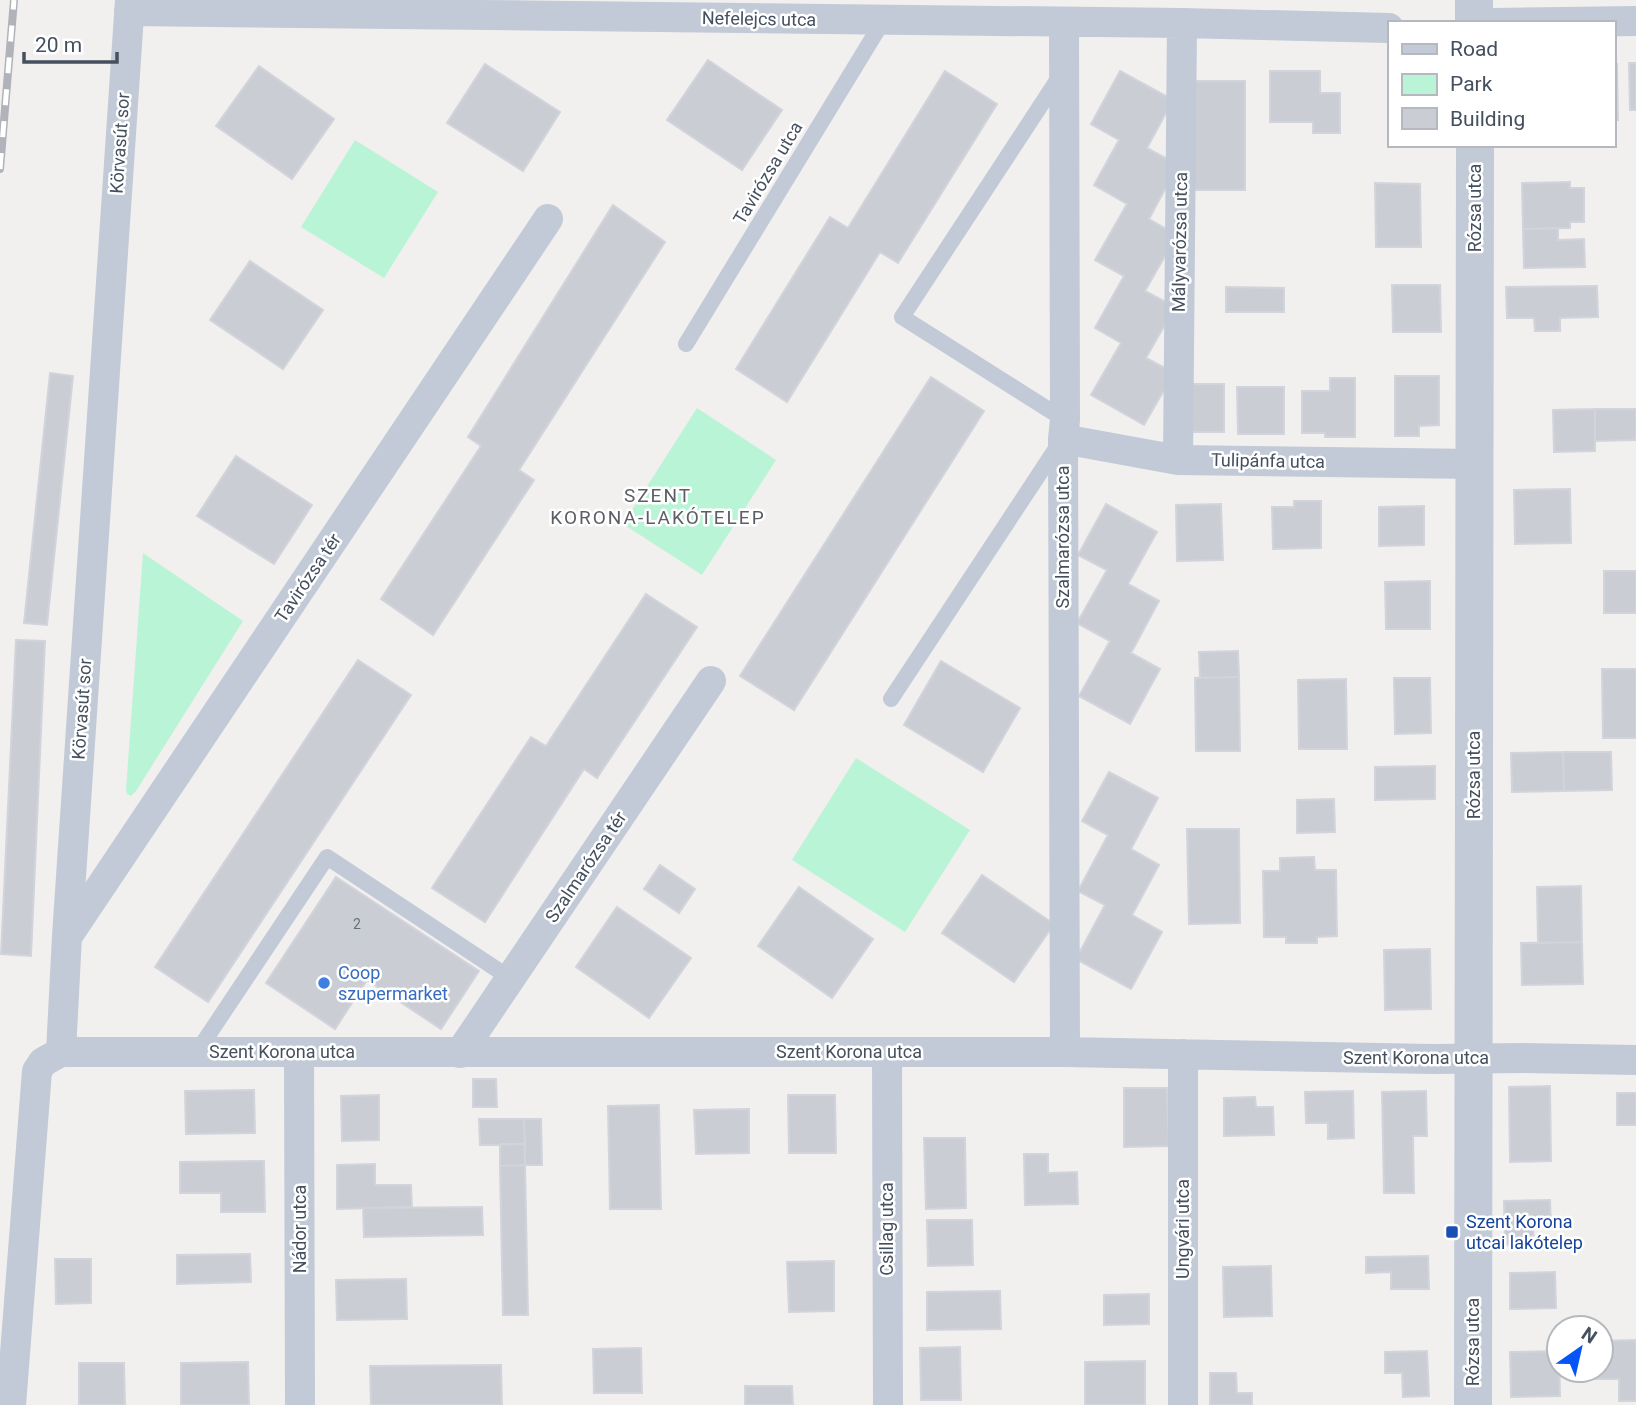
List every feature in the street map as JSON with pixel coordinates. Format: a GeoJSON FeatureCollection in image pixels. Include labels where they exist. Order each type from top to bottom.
{"type":"FeatureCollection","features":[{"type":"Feature","properties":{"kind":"street"},"geometry":{"type":"LineString","coordinates":[[1474,0],[1474,21]]}},
{"type":"Feature","properties":{"kind":"street","name":"Nefelejcs utca"},"geometry":{"type":"LineString","coordinates":[[129,6],[1388,28]]}},
{"type":"Feature","properties":{"kind":"street","name":"Körvasút sor"},"geometry":{"type":"LineString","coordinates":[[61,1052],[129,6]]}},
{"type":"Feature","properties":{"kind":"street"},"geometry":{"type":"LineString","coordinates":[[1510,21],[1636,21]]}},
{"type":"Feature","properties":{"kind":"street","name":"Szalmarózsa utca"},"geometry":{"type":"LineString","coordinates":[[1064,22],[1065,1052]]}},
{"type":"Feature","properties":{"kind":"street","name":"Mályvarózsa utca"},"geometry":{"type":"LineString","coordinates":[[1178,460],[1182,23]]}},
{"type":"Feature","properties":{"kind":"street","name":"Rózsa utca"},"geometry":{"type":"LineString","coordinates":[[1473,1405],[1475,147]]}},
{"type":"Feature","properties":{"kind":"street","name":"Tavirózsa tér"},"geometry":{"type":"LineString","coordinates":[[67,936],[548,219]]}},
{"type":"Feature","properties":{"kind":"street","name":"Tulipánfa utca"},"geometry":{"type":"LineString","coordinates":[[1064,429],[1178,460],[1475,464]]}},
{"type":"Feature","properties":{"kind":"street","name":"Szalmarózsa tér"},"geometry":{"type":"LineString","coordinates":[[460,1053],[711,681]]}},
{"type":"Feature","properties":{"kind":"street"},"geometry":{"type":"LineString","coordinates":[[11,1405],[37,1071],[43,1062],[61,1052]]}},
{"type":"Feature","properties":{"kind":"street","name":"Szent Korona utca"},"geometry":{"type":"LineString","coordinates":[[61,1052],[1065,1052],[1636,1060]]}},
{"type":"Feature","properties":{"kind":"street","name":"Csillag utca"},"geometry":{"type":"LineString","coordinates":[[887,1052],[888,1405]]}},
{"type":"Feature","properties":{"kind":"street","name":"Nádor utca"},"geometry":{"type":"LineString","coordinates":[[299,1053],[300,1405]]}},
{"type":"Feature","properties":{"kind":"street","name":"Ungvári utca"},"geometry":{"type":"LineString","coordinates":[[1183,1054],[1184,1405]]}},
{"type":"Feature","properties":{"kind":"lane","name":"Tavirózsa utca"},"geometry":{"type":"LineString","coordinates":[[686,344],[883,21]]}},
{"type":"Feature","properties":{"kind":"lane"},"geometry":{"type":"LineString","coordinates":[[891,699],[1064,429],[902,317],[1065,68]]}},
{"type":"Feature","properties":{"kind":"lane"},"geometry":{"type":"LineString","coordinates":[[197,1052],[327,857],[510,978]]}},
{"type":"Feature","properties":{"kind":"green space"},"geometry":{"type":"Polygon","coordinates":[[[355,140],[438,192],[384,278],[301,227],[355,140]]]}},
{"type":"Feature","properties":{"kind":"green space"},"geometry":{"type":"Polygon","coordinates":[[[697,408],[776,460],[702,575],[623,524],[697,408]]]}},
{"type":"Feature","properties":{"kind":"green space"},"geometry":{"type":"Polygon","coordinates":[[[143,553],[243,621],[131,796],[126,790],[143,553]]]}},
{"type":"Feature","properties":{"kind":"green space"},"geometry":{"type":"Polygon","coordinates":[[[856,758],[970,830],[905,932],[792,860],[856,758]]]}},
{"type":"Feature","properties":{"kind":"building"},"geometry":{"type":"Polygon","coordinates":[[[708,60],[782,110],[742,170],[667,120],[708,60]]]}},
{"type":"Feature","properties":{"kind":"building"},"geometry":{"type":"Polygon","coordinates":[[[1629,63],[1636,63],[1636,110],[1630,110],[1629,63]]]}},
{"type":"Feature","properties":{"kind":"building"},"geometry":{"type":"Polygon","coordinates":[[[485,64],[560,112],[523,171],[447,123],[485,64]]]}},
{"type":"Feature","properties":{"kind":"building"},"geometry":{"type":"Polygon","coordinates":[[[1615,64],[1617,64],[1618,120],[1615,120],[1615,64]]]}},
{"type":"Feature","properties":{"kind":"building"},"geometry":{"type":"Polygon","coordinates":[[[259,66],[334,119],[292,179],[216,126],[259,66]]]}},
{"type":"Feature","properties":{"kind":"building"},"geometry":{"type":"Polygon","coordinates":[[[945,71],[997,104],[898,263],[880,252],[787,402],[736,369],[830,217],[848,228],[945,71]]]}},
{"type":"Feature","properties":{"kind":"building"},"geometry":{"type":"Polygon","coordinates":[[[1120,71],[1173,100],[1147,148],[1178,165],[1149,219],[1177,235],[1145,291],[1175,307],[1146,358],[1174,373],[1144,425],[1091,395],[1121,343],[1095,328],[1124,276],[1095,260],[1127,204],[1094,185],[1119,140],[1091,124],[1120,71]]]}},
{"type":"Feature","properties":{"kind":"building"},"geometry":{"type":"Polygon","coordinates":[[[1270,71],[1320,71],[1320,93],[1340,93],[1340,133],[1313,133],[1313,122],[1270,122],[1270,71]]]}},
{"type":"Feature","properties":{"kind":"building"},"geometry":{"type":"Polygon","coordinates":[[[1194,81],[1245,81],[1245,190],[1194,190],[1194,81]]]}},
{"type":"Feature","properties":{"kind":"building"},"geometry":{"type":"Polygon","coordinates":[[[1570,182],[1570,188],[1584,188],[1584,222],[1570,222],[1570,228],[1523,229],[1522,183],[1570,182]]]}},
{"type":"Feature","properties":{"kind":"building"},"geometry":{"type":"Polygon","coordinates":[[[1375,183],[1420,184],[1421,247],[1376,247],[1375,183]]]}},
{"type":"Feature","properties":{"kind":"building"},"geometry":{"type":"Polygon","coordinates":[[[613,205],[665,242],[519,470],[534,480],[433,635],[381,599],[481,446],[468,437],[613,205]]]}},
{"type":"Feature","properties":{"kind":"building"},"geometry":{"type":"Polygon","coordinates":[[[1558,228],[1558,240],[1584,239],[1585,267],[1524,268],[1523,229],[1558,228]]]}},
{"type":"Feature","properties":{"kind":"building"},"geometry":{"type":"Polygon","coordinates":[[[250,261],[323,310],[283,369],[210,320],[250,261]]]}},
{"type":"Feature","properties":{"kind":"building"},"geometry":{"type":"Polygon","coordinates":[[[1392,285],[1440,285],[1441,332],[1393,332],[1392,285]]]}},
{"type":"Feature","properties":{"kind":"building"},"geometry":{"type":"Polygon","coordinates":[[[1597,286],[1598,317],[1560,318],[1560,331],[1535,331],[1534,318],[1507,318],[1506,287],[1597,286]]]}},
{"type":"Feature","properties":{"kind":"building"},"geometry":{"type":"Polygon","coordinates":[[[1226,287],[1284,288],[1284,312],[1226,312],[1226,287]]]}},
{"type":"Feature","properties":{"kind":"building"},"geometry":{"type":"Polygon","coordinates":[[[50,373],[73,376],[47,625],[24,623],[50,373]]]}},
{"type":"Feature","properties":{"kind":"building"},"geometry":{"type":"Polygon","coordinates":[[[1395,376],[1439,376],[1439,425],[1419,426],[1419,436],[1395,436],[1395,376]]]}},
{"type":"Feature","properties":{"kind":"building"},"geometry":{"type":"Polygon","coordinates":[[[931,377],[984,411],[794,710],[740,676],[931,377]]]}},
{"type":"Feature","properties":{"kind":"building"},"geometry":{"type":"Polygon","coordinates":[[[1330,378],[1355,378],[1355,437],[1325,437],[1325,433],[1302,433],[1302,391],[1330,391],[1330,378]]]}},
{"type":"Feature","properties":{"kind":"building"},"geometry":{"type":"Polygon","coordinates":[[[1183,384],[1224,384],[1224,432],[1183,432],[1183,384]]]}},
{"type":"Feature","properties":{"kind":"building"},"geometry":{"type":"Polygon","coordinates":[[[1237,387],[1284,387],[1284,434],[1238,434],[1237,387]]]}},
{"type":"Feature","properties":{"kind":"building"},"geometry":{"type":"Polygon","coordinates":[[[1595,409],[1636,409],[1636,440],[1595,441],[1595,409]]]}},
{"type":"Feature","properties":{"kind":"building"},"geometry":{"type":"Polygon","coordinates":[[[1595,409],[1595,451],[1554,452],[1553,410],[1595,409]]]}},
{"type":"Feature","properties":{"kind":"building"},"geometry":{"type":"Polygon","coordinates":[[[236,456],[312,505],[274,564],[197,516],[236,456]]]}},
{"type":"Feature","properties":{"kind":"building"},"geometry":{"type":"Polygon","coordinates":[[[1570,489],[1571,543],[1515,544],[1514,490],[1570,489]]]}},
{"type":"Feature","properties":{"kind":"building"},"geometry":{"type":"Polygon","coordinates":[[[1294,501],[1321,501],[1321,548],[1273,549],[1272,507],[1294,507],[1294,501]]]}},
{"type":"Feature","properties":{"kind":"building"},"geometry":{"type":"Polygon","coordinates":[[[1106,504],[1157,532],[1128,584],[1159,601],[1131,653],[1160,669],[1130,724],[1079,696],[1110,641],[1077,623],[1107,570],[1078,555],[1106,504]]]}},
{"type":"Feature","properties":{"kind":"building"},"geometry":{"type":"Polygon","coordinates":[[[1221,504],[1223,560],[1177,561],[1176,505],[1221,504]]]}},
{"type":"Feature","properties":{"kind":"building"},"geometry":{"type":"Polygon","coordinates":[[[1424,506],[1424,545],[1379,546],[1379,507],[1424,506]]]}},
{"type":"Feature","properties":{"kind":"building"},"geometry":{"type":"Polygon","coordinates":[[[1604,571],[1636,571],[1636,613],[1604,613],[1604,571]]]}},
{"type":"Feature","properties":{"kind":"building"},"geometry":{"type":"Polygon","coordinates":[[[1430,581],[1430,629],[1386,629],[1385,582],[1430,581]]]}},
{"type":"Feature","properties":{"kind":"building"},"geometry":{"type":"Polygon","coordinates":[[[646,594],[697,627],[597,778],[584,769],[485,922],[432,888],[531,737],[546,746],[646,594]]]}},
{"type":"Feature","properties":{"kind":"building"},"geometry":{"type":"Polygon","coordinates":[[[16,640],[45,641],[31,956],[1,954],[16,640]]]}},
{"type":"Feature","properties":{"kind":"building"},"geometry":{"type":"Polygon","coordinates":[[[1238,651],[1239,677],[1200,678],[1199,652],[1238,651]]]}},
{"type":"Feature","properties":{"kind":"building"},"geometry":{"type":"Polygon","coordinates":[[[358,660],[411,695],[208,1002],[155,967],[358,660]]]}},
{"type":"Feature","properties":{"kind":"building"},"geometry":{"type":"Polygon","coordinates":[[[941,661],[1020,708],[983,772],[904,725],[941,661]]]}},
{"type":"Feature","properties":{"kind":"building"},"geometry":{"type":"Polygon","coordinates":[[[1602,669],[1636,669],[1636,738],[1603,738],[1602,669]]]}},
{"type":"Feature","properties":{"kind":"building"},"geometry":{"type":"Polygon","coordinates":[[[1239,677],[1240,751],[1196,751],[1195,678],[1239,677]]]}},
{"type":"Feature","properties":{"kind":"building"},"geometry":{"type":"Polygon","coordinates":[[[1394,678],[1430,678],[1431,733],[1395,734],[1394,678]]]}},
{"type":"Feature","properties":{"kind":"building"},"geometry":{"type":"Polygon","coordinates":[[[1346,679],[1347,749],[1299,749],[1298,680],[1346,679]]]}},
{"type":"Feature","properties":{"kind":"building"},"geometry":{"type":"Polygon","coordinates":[[[1563,752],[1564,791],[1512,792],[1511,753],[1563,752]]]}},
{"type":"Feature","properties":{"kind":"building"},"geometry":{"type":"Polygon","coordinates":[[[1563,752],[1611,752],[1612,790],[1564,791],[1563,752]]]}},
{"type":"Feature","properties":{"kind":"building"},"geometry":{"type":"Polygon","coordinates":[[[1435,766],[1435,799],[1375,800],[1375,767],[1435,766]]]}},
{"type":"Feature","properties":{"kind":"building"},"geometry":{"type":"Polygon","coordinates":[[[1109,772],[1158,798],[1131,849],[1159,865],[1132,915],[1162,932],[1131,989],[1076,959],[1105,905],[1078,891],[1108,835],[1082,821],[1109,772]]]}},
{"type":"Feature","properties":{"kind":"building"},"geometry":{"type":"Polygon","coordinates":[[[1334,799],[1335,832],[1297,833],[1297,800],[1334,799]]]}},
{"type":"Feature","properties":{"kind":"building"},"geometry":{"type":"Polygon","coordinates":[[[1187,829],[1239,829],[1240,923],[1189,924],[1187,829]]]}},
{"type":"Feature","properties":{"kind":"building"},"geometry":{"type":"Polygon","coordinates":[[[1314,857],[1315,870],[1336,870],[1337,936],[1317,937],[1317,943],[1286,943],[1286,937],[1264,937],[1263,871],[1280,871],[1280,858],[1314,857]]]}},
{"type":"Feature","properties":{"kind":"building"},"geometry":{"type":"Polygon","coordinates":[[[660,865],[695,889],[679,913],[644,889],[660,865]]]}},
{"type":"Feature","properties":{"kind":"building"},"geometry":{"type":"Polygon","coordinates":[[[982,875],[1054,924],[1014,982],[942,933],[982,875]]]}},
{"type":"Feature","properties":{"kind":"building"},"geometry":{"type":"Polygon","coordinates":[[[336,877],[479,971],[441,1029],[367,980],[335,1029],[266,983],[336,877]]]}},
{"type":"Feature","properties":{"kind":"building"},"geometry":{"type":"Polygon","coordinates":[[[1581,886],[1582,942],[1538,943],[1537,887],[1581,886]]]}},
{"type":"Feature","properties":{"kind":"building"},"geometry":{"type":"Polygon","coordinates":[[[799,887],[873,939],[832,998],[758,946],[799,887]]]}},
{"type":"Feature","properties":{"kind":"building"},"geometry":{"type":"Polygon","coordinates":[[[617,907],[691,958],[649,1018],[576,967],[617,907]]]}},
{"type":"Feature","properties":{"kind":"building"},"geometry":{"type":"Polygon","coordinates":[[[1582,942],[1583,984],[1522,985],[1521,943],[1582,942]]]}},
{"type":"Feature","properties":{"kind":"building"},"geometry":{"type":"Polygon","coordinates":[[[1430,949],[1431,1009],[1385,1010],[1384,950],[1430,949]]]}},
{"type":"Feature","properties":{"kind":"building"},"geometry":{"type":"Polygon","coordinates":[[[473,1079],[496,1079],[497,1107],[473,1107],[473,1079]]]}},
{"type":"Feature","properties":{"kind":"building"},"geometry":{"type":"Polygon","coordinates":[[[1550,1086],[1551,1161],[1510,1162],[1509,1087],[1550,1086]]]}},
{"type":"Feature","properties":{"kind":"building"},"geometry":{"type":"Polygon","coordinates":[[[1124,1088],[1167,1088],[1169,1146],[1124,1147],[1124,1088]]]}},
{"type":"Feature","properties":{"kind":"building"},"geometry":{"type":"Polygon","coordinates":[[[254,1090],[255,1133],[186,1134],[185,1091],[254,1090]]]}},
{"type":"Feature","properties":{"kind":"building"},"geometry":{"type":"Polygon","coordinates":[[[1353,1091],[1354,1138],[1328,1139],[1328,1123],[1306,1123],[1305,1092],[1353,1091]]]}},
{"type":"Feature","properties":{"kind":"building"},"geometry":{"type":"Polygon","coordinates":[[[1426,1091],[1427,1136],[1413,1136],[1414,1193],[1384,1193],[1382,1092],[1426,1091]]]}},
{"type":"Feature","properties":{"kind":"building"},"geometry":{"type":"Polygon","coordinates":[[[1617,1093],[1636,1093],[1636,1125],[1617,1125],[1617,1093]]]}},
{"type":"Feature","properties":{"kind":"building"},"geometry":{"type":"Polygon","coordinates":[[[379,1095],[379,1140],[342,1141],[341,1096],[379,1095]]]}},
{"type":"Feature","properties":{"kind":"building"},"geometry":{"type":"Polygon","coordinates":[[[788,1095],[835,1095],[836,1153],[789,1153],[788,1095]]]}},
{"type":"Feature","properties":{"kind":"building"},"geometry":{"type":"Polygon","coordinates":[[[1255,1097],[1256,1107],[1273,1107],[1274,1135],[1224,1136],[1224,1098],[1255,1097]]]}},
{"type":"Feature","properties":{"kind":"building"},"geometry":{"type":"Polygon","coordinates":[[[659,1105],[661,1209],[610,1209],[608,1106],[659,1105]]]}},
{"type":"Feature","properties":{"kind":"building"},"geometry":{"type":"Polygon","coordinates":[[[749,1109],[749,1153],[696,1154],[694,1110],[749,1109]]]}},
{"type":"Feature","properties":{"kind":"building"},"geometry":{"type":"Polygon","coordinates":[[[479,1119],[524,1119],[525,1144],[480,1145],[479,1119]]]}},
{"type":"Feature","properties":{"kind":"building"},"geometry":{"type":"Polygon","coordinates":[[[524,1119],[541,1119],[542,1165],[525,1165],[524,1119]]]}},
{"type":"Feature","properties":{"kind":"building"},"geometry":{"type":"Polygon","coordinates":[[[924,1138],[965,1138],[966,1208],[926,1209],[924,1138]]]}},
{"type":"Feature","properties":{"kind":"building"},"geometry":{"type":"Polygon","coordinates":[[[500,1144],[525,1144],[525,1165],[500,1166],[500,1144]]]}},
{"type":"Feature","properties":{"kind":"building"},"geometry":{"type":"Polygon","coordinates":[[[1024,1154],[1048,1154],[1048,1173],[1077,1172],[1078,1204],[1025,1205],[1024,1154]]]}},
{"type":"Feature","properties":{"kind":"building"},"geometry":{"type":"Polygon","coordinates":[[[264,1161],[265,1212],[221,1212],[221,1193],[180,1193],[180,1162],[264,1161]]]}},
{"type":"Feature","properties":{"kind":"building"},"geometry":{"type":"Polygon","coordinates":[[[375,1164],[375,1185],[411,1185],[412,1207],[337,1209],[337,1165],[375,1164]]]}},
{"type":"Feature","properties":{"kind":"building"},"geometry":{"type":"Polygon","coordinates":[[[525,1165],[528,1315],[503,1315],[500,1166],[525,1165]]]}},
{"type":"Feature","properties":{"kind":"building"},"geometry":{"type":"Polygon","coordinates":[[[1550,1200],[1551,1227],[1533,1227],[1534,1244],[1505,1245],[1504,1201],[1550,1200]]]}},
{"type":"Feature","properties":{"kind":"building"},"geometry":{"type":"Polygon","coordinates":[[[482,1207],[483,1235],[364,1237],[363,1208],[482,1207]]]}},
{"type":"Feature","properties":{"kind":"building"},"geometry":{"type":"Polygon","coordinates":[[[927,1220],[972,1220],[973,1265],[928,1266],[927,1220]]]}},
{"type":"Feature","properties":{"kind":"building"},"geometry":{"type":"Polygon","coordinates":[[[250,1254],[251,1282],[177,1284],[177,1255],[250,1254]]]}},
{"type":"Feature","properties":{"kind":"building"},"geometry":{"type":"Polygon","coordinates":[[[1428,1256],[1429,1289],[1391,1289],[1391,1272],[1366,1273],[1366,1257],[1428,1256]]]}},
{"type":"Feature","properties":{"kind":"building"},"geometry":{"type":"Polygon","coordinates":[[[55,1259],[91,1259],[91,1303],[56,1304],[55,1259]]]}},
{"type":"Feature","properties":{"kind":"building"},"geometry":{"type":"Polygon","coordinates":[[[834,1261],[834,1311],[789,1312],[787,1262],[834,1261]]]}},
{"type":"Feature","properties":{"kind":"building"},"geometry":{"type":"Polygon","coordinates":[[[1271,1266],[1272,1316],[1224,1317],[1223,1267],[1271,1266]]]}},
{"type":"Feature","properties":{"kind":"building"},"geometry":{"type":"Polygon","coordinates":[[[1555,1272],[1556,1308],[1510,1309],[1510,1273],[1555,1272]]]}},
{"type":"Feature","properties":{"kind":"building"},"geometry":{"type":"Polygon","coordinates":[[[406,1279],[407,1319],[337,1320],[336,1280],[406,1279]]]}},
{"type":"Feature","properties":{"kind":"building"},"geometry":{"type":"Polygon","coordinates":[[[1000,1291],[1001,1329],[927,1330],[927,1292],[1000,1291]]]}},
{"type":"Feature","properties":{"kind":"building"},"geometry":{"type":"Polygon","coordinates":[[[1149,1294],[1149,1324],[1104,1325],[1104,1295],[1149,1294]]]}},
{"type":"Feature","properties":{"kind":"building"},"geometry":{"type":"Polygon","coordinates":[[[1636,1340],[1636,1401],[1619,1401],[1619,1379],[1615,1379],[1615,1341],[1636,1340]]]}},
{"type":"Feature","properties":{"kind":"building"},"geometry":{"type":"Polygon","coordinates":[[[960,1347],[961,1400],[921,1400],[920,1348],[960,1347]]]}},
{"type":"Feature","properties":{"kind":"building"},"geometry":{"type":"Polygon","coordinates":[[[641,1348],[642,1393],[594,1393],[593,1349],[641,1348]]]}},
{"type":"Feature","properties":{"kind":"building"},"geometry":{"type":"Polygon","coordinates":[[[1427,1351],[1429,1396],[1403,1397],[1402,1373],[1385,1373],[1385,1352],[1427,1351]]]}},
{"type":"Feature","properties":{"kind":"building"},"geometry":{"type":"Polygon","coordinates":[[[1545,1351],[1545,1384],[1560,1384],[1560,1396],[1511,1397],[1510,1352],[1545,1351]]]}},
{"type":"Feature","properties":{"kind":"building"},"geometry":{"type":"Polygon","coordinates":[[[1145,1361],[1145,1405],[1085,1405],[1085,1362],[1145,1361]]]}},
{"type":"Feature","properties":{"kind":"building"},"geometry":{"type":"Polygon","coordinates":[[[248,1362],[249,1405],[181,1405],[181,1363],[248,1362]]]}},
{"type":"Feature","properties":{"kind":"building"},"geometry":{"type":"Polygon","coordinates":[[[79,1363],[124,1363],[125,1405],[79,1405],[79,1363]]]}},
{"type":"Feature","properties":{"kind":"building"},"geometry":{"type":"Polygon","coordinates":[[[501,1365],[502,1405],[371,1405],[370,1366],[501,1365]]]}},
{"type":"Feature","properties":{"kind":"building"},"geometry":{"type":"Polygon","coordinates":[[[1210,1373],[1236,1373],[1237,1393],[1252,1393],[1252,1405],[1210,1405],[1210,1373]]]}},
{"type":"Feature","properties":{"kind":"building"},"geometry":{"type":"Polygon","coordinates":[[[745,1386],[792,1386],[793,1405],[745,1405],[745,1386]]]}},
{"type":"Feature","properties":{"kind":"railway"},"geometry":{"type":"LineString","coordinates":[[0,169],[14,0]]}},
{"type":"Feature","properties":{"kind":"place","name":"Coop szupermarket"},"geometry":{"type":"Point","coordinates":[324,983]}},
{"type":"Feature","properties":{"kind":"place","name":"Szent Korona utcai lakótelep"},"geometry":{"type":"Point","coordinates":[1452,1232]}},
{"type":"Feature","properties":{"kind":"district","name":"SZENT KORONA-LAKÓTELEP"},"geometry":{"type":"Point","coordinates":[658,506]}}]}
